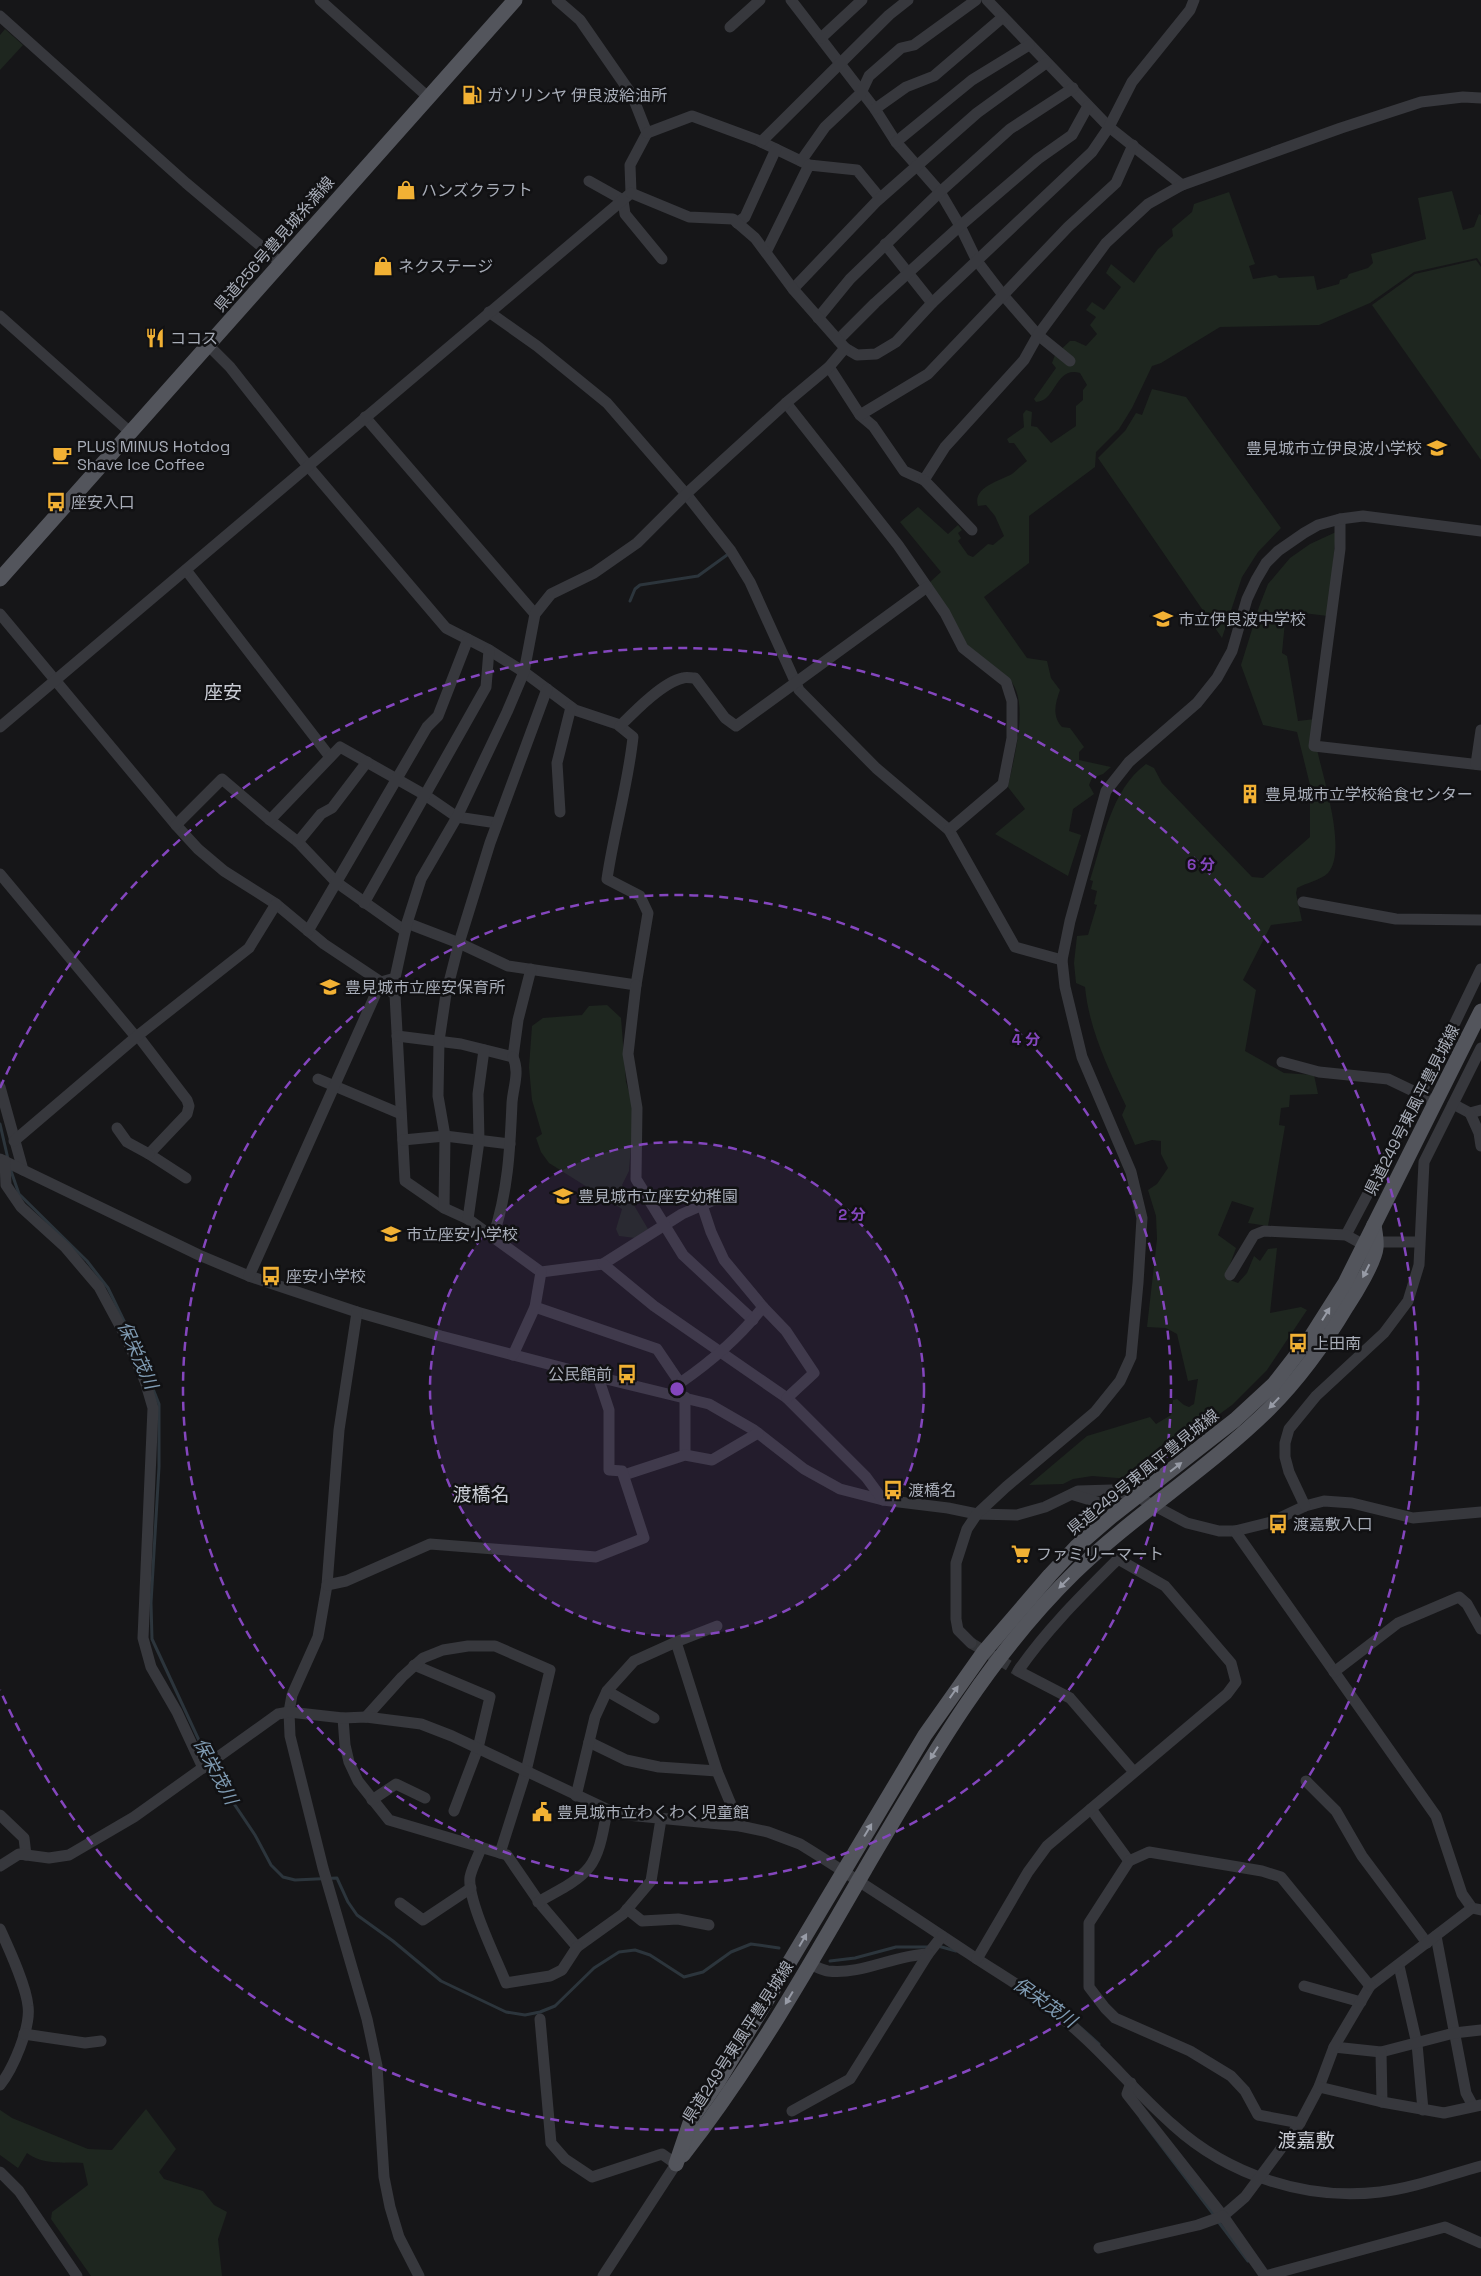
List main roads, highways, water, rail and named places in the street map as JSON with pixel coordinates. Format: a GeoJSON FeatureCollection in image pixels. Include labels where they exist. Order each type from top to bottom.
{"type":"FeatureCollection","features":[{"type":"Feature","properties":{"kind":"main road","name":"県道256号豊見城糸満線"},"geometry":{"type":"LineString","coordinates":[[0,579],[515,0]]}},
{"type":"Feature","properties":{"kind":"main road","name":"県道249号東風平豊見城線"},"geometry":{"type":"LineString","coordinates":[[1370,1243],[1377,1251],[1351,1300],[1318,1352],[1302,1373],[1244,1431],[1101,1548],[1075,1573],[1036,1613],[967,1700],[934,1752],[810,1964],[729,2094],[676,2164],[691,2120],[723,2074],[925,1735],[983,1653],[1050,1574],[1101,1526],[1235,1420],[1274,1384],[1294,1360],[1327,1312],[1370,1243],[1374,1225],[1481,1011]]}},
{"type":"Feature","properties":{"kind":"waterway"},"geometry":{"type":"LineString","coordinates":[[630,601],[635,589],[640,585],[698,576],[727,555]]}},
{"type":"Feature","properties":{"kind":"waterway","name":"保栄茂川"},"geometry":{"type":"LineString","coordinates":[[0,1124],[8,1159]]}},
{"type":"Feature","properties":{"kind":"waterway","name":"保栄茂川"},"geometry":{"type":"LineString","coordinates":[[10,1168],[19,1194],[87,1261],[108,1288],[125,1323]]}},
{"type":"Feature","properties":{"kind":"waterway","name":"保栄茂川"},"geometry":{"type":"LineString","coordinates":[[142,1361],[159,1404],[159,1467],[151,1603],[152,1639],[216,1777],[255,1835],[271,1865],[283,1877],[295,1880],[337,1878],[348,1902],[357,1915],[393,1941],[441,1981],[506,2012],[525,2015],[555,2006],[594,1968],[619,1952],[635,1950],[650,1955],[684,1977],[703,1972],[731,1952],[751,1944],[779,1948]]}},
{"type":"Feature","properties":{"kind":"waterway","name":"保栄茂川"},"geometry":{"type":"LineString","coordinates":[[938,1946],[956,1951]]}},
{"type":"Feature","properties":{"kind":"waterway","name":"保栄茂川"},"geometry":{"type":"LineString","coordinates":[[830,1961],[855,1958],[896,1947],[929,1947]]}},
{"type":"Feature","properties":{"kind":"waterway","name":"保栄茂川"},"geometry":{"type":"LineString","coordinates":[[1063,2012],[1099,2044]]}},
{"type":"Feature","properties":{"kind":"waterway","name":"保栄茂川"},"geometry":{"type":"LineString","coordinates":[[1141,2119],[1214,2215]]}},
{"type":"Feature","properties":{"kind":"waterway","name":"保栄茂川"},"geometry":{"type":"LineString","coordinates":[[1217,2220],[1248,2261]]}},
{"type":"Feature","properties":{"kind":"tunnel"},"geometry":{"type":"LineString","coordinates":[[971,1643],[1018,1671]]}},
{"type":"Feature","properties":{"kind":"place","name":"ガソリンヤ 伊良波給油所"},"geometry":{"type":"Point","coordinates":[472,95]}},
{"type":"Feature","properties":{"kind":"place","name":"ハンズクラフト"},"geometry":{"type":"Point","coordinates":[406,190]}},
{"type":"Feature","properties":{"kind":"place","name":"ネクステージ"},"geometry":{"type":"Point","coordinates":[383,266]}},
{"type":"Feature","properties":{"kind":"place","name":"ココス"},"geometry":{"type":"Point","coordinates":[155,338]}},
{"type":"Feature","properties":{"kind":"place","name":"豊見城市立伊良波小学校"},"geometry":{"type":"Point","coordinates":[1437,448]}},
{"type":"Feature","properties":{"kind":"place","name":"PLUS MINUS Hotdog Shave Ice Coffee"},"geometry":{"type":"Point","coordinates":[62,455]}},
{"type":"Feature","properties":{"kind":"place","name":"座安入口"},"geometry":{"type":"Point","coordinates":[56,502]}},
{"type":"Feature","properties":{"kind":"place","name":"市立伊良波中学校"},"geometry":{"type":"Point","coordinates":[1163,619]}},
{"type":"Feature","properties":{"kind":"place","name":"豊見城市立学校給食センター"},"geometry":{"type":"Point","coordinates":[1250,794]}},
{"type":"Feature","properties":{"kind":"place","name":"豊見城市立座安保育所"},"geometry":{"type":"Point","coordinates":[330,987]}},
{"type":"Feature","properties":{"kind":"place","name":"豊見城市立座安幼稚園"},"geometry":{"type":"Point","coordinates":[563,1196]}},
{"type":"Feature","properties":{"kind":"place","name":"市立座安小学校"},"geometry":{"type":"Point","coordinates":[391,1234]}},
{"type":"Feature","properties":{"kind":"place","name":"座安小学校"},"geometry":{"type":"Point","coordinates":[271,1276]}},
{"type":"Feature","properties":{"kind":"place","name":"上田南"},"geometry":{"type":"Point","coordinates":[1298,1343]}},
{"type":"Feature","properties":{"kind":"place","name":"公民館前"},"geometry":{"type":"Point","coordinates":[627,1374]}},
{"type":"Feature","properties":{"kind":"place","name":"渡橋名"},"geometry":{"type":"Point","coordinates":[893,1490]}},
{"type":"Feature","properties":{"kind":"place","name":"渡嘉敷入口"},"geometry":{"type":"Point","coordinates":[1278,1524]}},
{"type":"Feature","properties":{"kind":"place","name":"ファミリーマート"},"geometry":{"type":"Point","coordinates":[1021,1554]}},
{"type":"Feature","properties":{"kind":"place","name":"豊見城市立わくわく児童館"},"geometry":{"type":"Point","coordinates":[542,1812]}},
{"type":"Feature","properties":{"kind":"district","name":"座安"},"geometry":{"type":"Point","coordinates":[223,692]}},
{"type":"Feature","properties":{"kind":"district","name":"渡橋名"},"geometry":{"type":"Point","coordinates":[481,1494]}},
{"type":"Feature","properties":{"kind":"district","name":"渡嘉敷"},"geometry":{"type":"Point","coordinates":[1306,2140]}}]}
